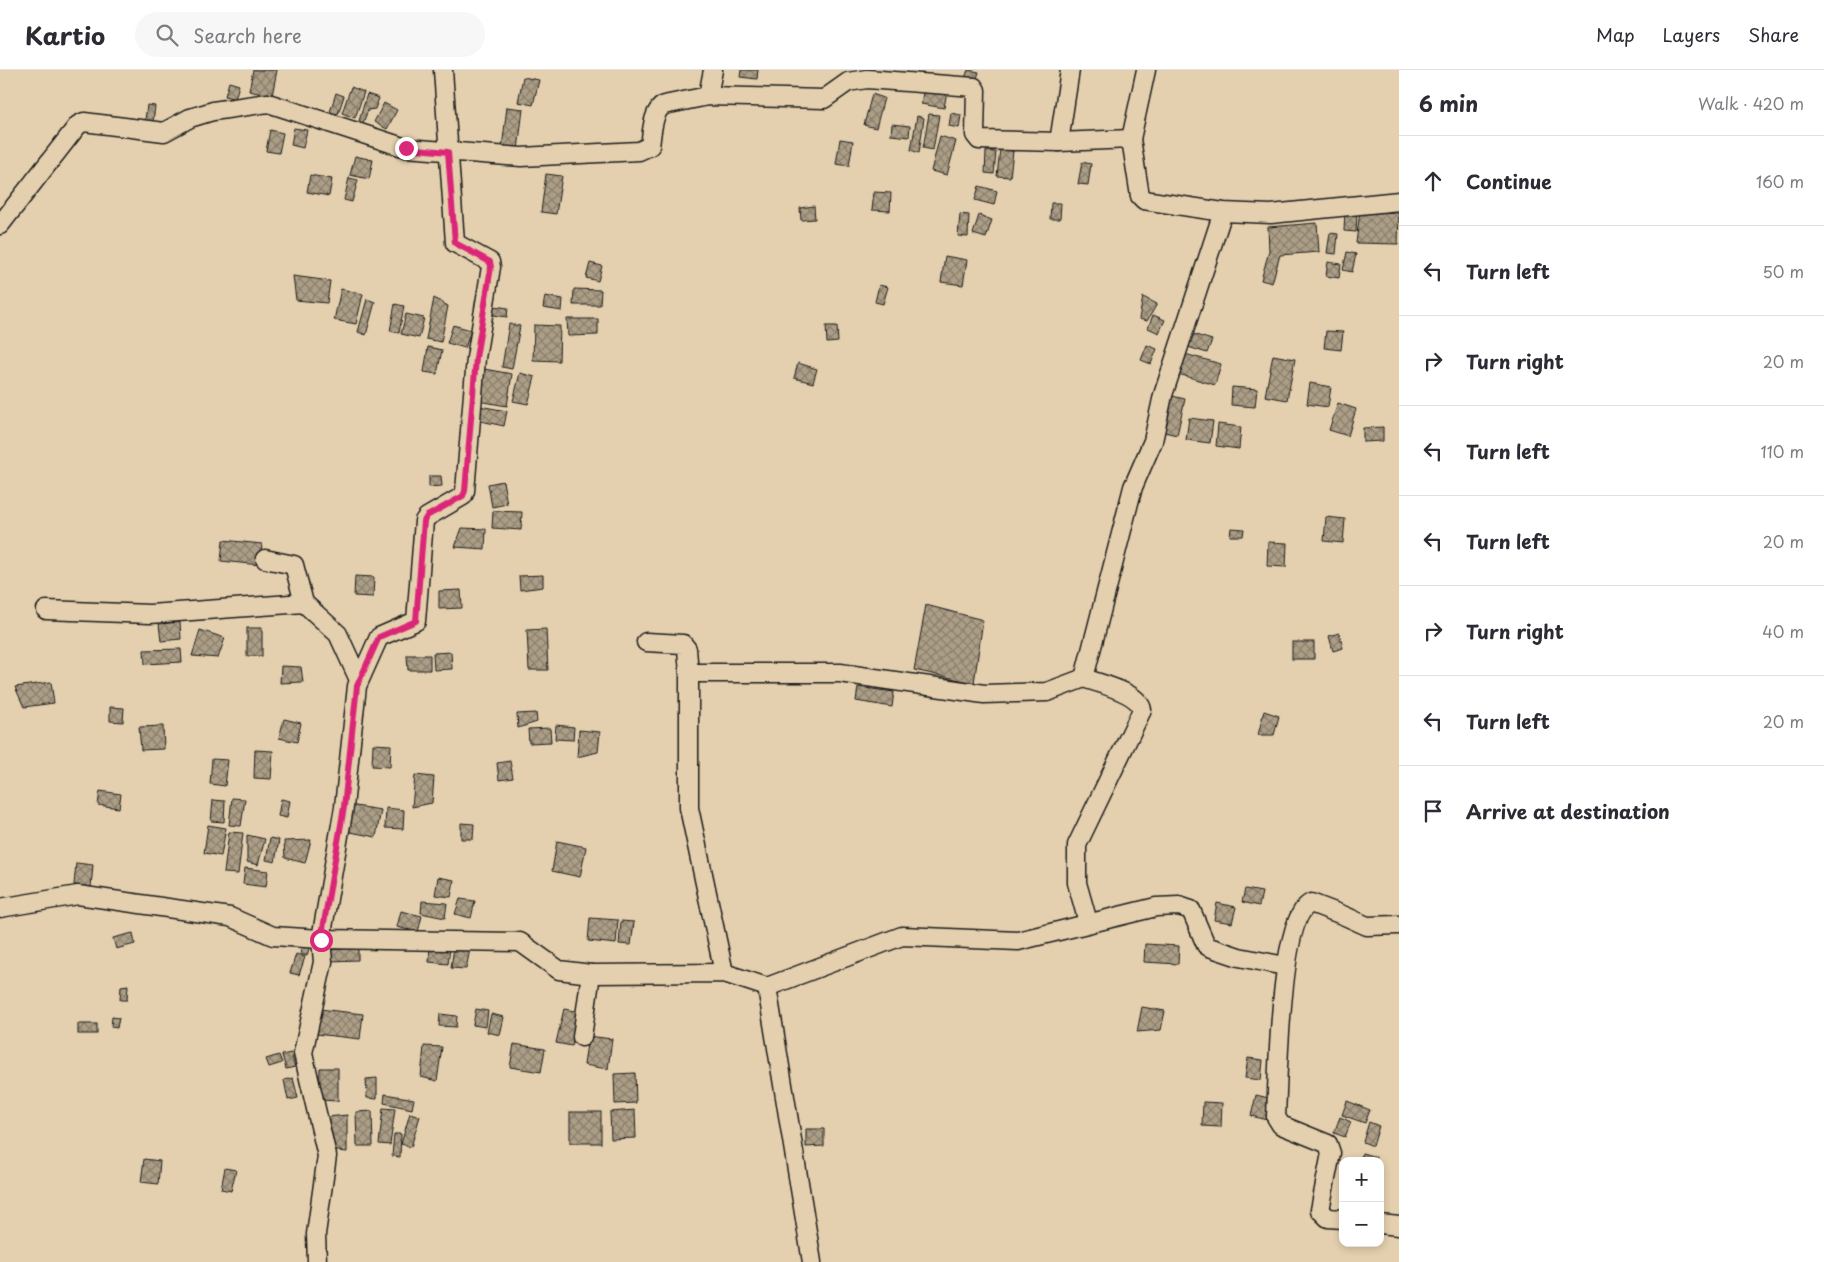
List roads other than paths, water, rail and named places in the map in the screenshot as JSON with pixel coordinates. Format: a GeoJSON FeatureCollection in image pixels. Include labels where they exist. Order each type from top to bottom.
{"type":"FeatureCollection","features":[{"type":"Feature","properties":{"kind":"street"},"geometry":{"type":"LineString","coordinates":[[317,1262],[316,1234],[327,1156],[303,1053],[323,962],[321,940],[344,807],[359,680],[379,637],[416,621],[424,521],[427,516],[463,496],[465,491],[476,358],[491,267],[490,262],[455,243],[443,70]]}},
{"type":"Feature","properties":{"kind":"street"},"geometry":{"type":"LineString","coordinates":[[708,96],[713,70]]}},
{"type":"Feature","properties":{"kind":"street"},"geometry":{"type":"LineString","coordinates":[[1059,142],[1070,70]]}},
{"type":"Feature","properties":{"kind":"street"},"geometry":{"type":"LineString","coordinates":[[1146,70],[1131,139],[1140,196],[1144,200],[1223,212],[1271,214],[1399,201]]}},
{"type":"Feature","properties":{"kind":"street"},"geometry":{"type":"LineString","coordinates":[[0,226],[78,125],[84,122],[164,132],[190,118],[213,112],[268,103],[400,147],[521,157],[640,151],[650,146],[660,107],[708,96],[824,98],[848,82],[868,74],[974,87],[976,90],[976,138],[1059,142],[1131,139]]}},
{"type":"Feature","properties":{"kind":"street"},"geometry":{"type":"LineString","coordinates":[[1084,678],[1133,487],[1153,440],[1163,395],[1223,212]]}},
{"type":"Feature","properties":{"kind":"street"},"geometry":{"type":"LineString","coordinates":[[265,559],[294,565],[304,603],[338,634],[359,680]]}},
{"type":"Feature","properties":{"kind":"street"},"geometry":{"type":"LineString","coordinates":[[46,610],[150,614],[304,603]]}},
{"type":"Feature","properties":{"kind":"street"},"geometry":{"type":"LineString","coordinates":[[646,642],[682,644],[687,649],[689,673],[688,808],[724,974]]}},
{"type":"Feature","properties":{"kind":"street"},"geometry":{"type":"LineString","coordinates":[[689,673],[840,673],[984,694],[1047,692],[1084,678],[1134,696],[1141,704],[1142,710],[1077,845],[1076,883],[1088,922]]}},
{"type":"Feature","properties":{"kind":"street"},"geometry":{"type":"LineString","coordinates":[[0,908],[78,895],[230,917],[274,936],[321,940],[520,942],[528,945],[555,968],[591,974],[724,974],[767,987],[902,936],[1018,941],[1156,906],[1179,906],[1191,910],[1206,945],[1239,957],[1285,966]]}},
{"type":"Feature","properties":{"kind":"street"},"geometry":{"type":"LineString","coordinates":[[1339,1219],[1328,1218],[1320,1210],[1331,1153],[1328,1144],[1281,1124],[1276,1117],[1285,966],[1299,914],[1304,906],[1311,903],[1367,926],[1399,925]]}},
{"type":"Feature","properties":{"kind":"street"},"geometry":{"type":"LineString","coordinates":[[582,1038],[591,974]]}},
{"type":"Feature","properties":{"kind":"street"},"geometry":{"type":"LineString","coordinates":[[767,987],[812,1262]]}},
{"type":"Feature","properties":{"kind":"street"},"geometry":{"type":"LineString","coordinates":[[1384,1224],[1399,1226]]}}]}
